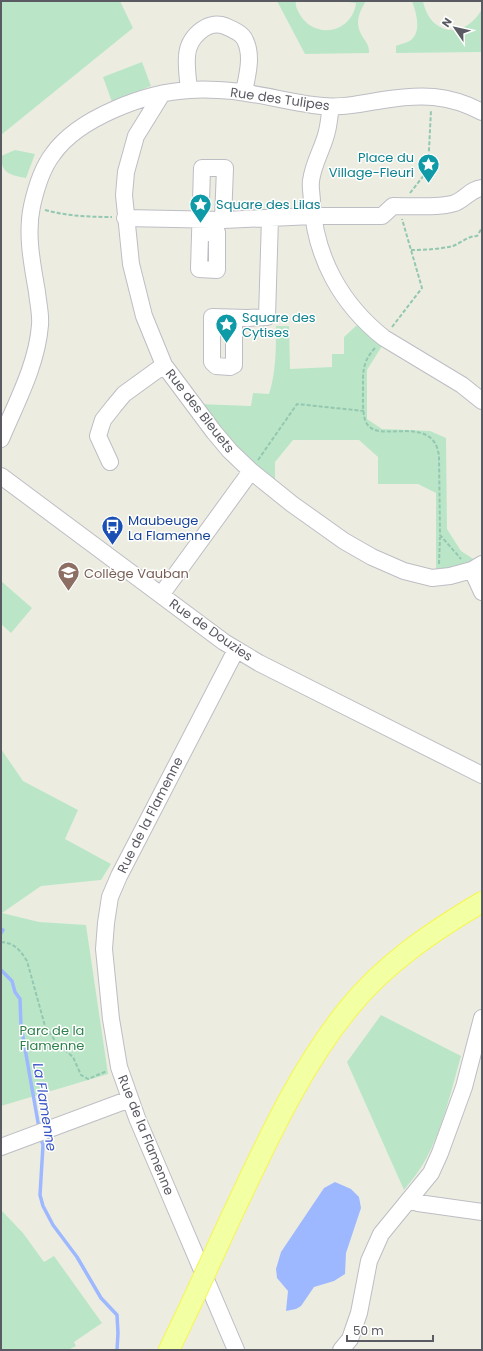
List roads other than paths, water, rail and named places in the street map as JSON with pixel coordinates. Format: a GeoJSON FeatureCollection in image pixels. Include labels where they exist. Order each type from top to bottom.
{"type":"FeatureCollection","features":[{"type":"Feature","properties":{"kind":"main road"},"geometry":{"type":"LineString","coordinates":[[168,1350],[286,1104],[320,1046],[348,1008],[374,981],[410,949],[448,922],[482,902]]}},
{"type":"Feature","properties":{"kind":"street"},"geometry":{"type":"LineString","coordinates":[[189,90],[187,55],[190,46],[198,33],[208,26],[220,24],[234,30],[245,39],[249,60],[244,92]]}},
{"type":"Feature","properties":{"kind":"street","name":"Rue des Tulipes"},"geometry":{"type":"LineString","coordinates":[[1,439],[31,366],[40,324],[39,305],[29,236],[32,206],[41,174],[53,153],[69,137],[90,122],[118,108],[143,98],[189,90],[244,92],[331,108],[419,96],[450,99],[470,105],[482,112]]}},
{"type":"Feature","properties":{"kind":"street","name":"Rue des Bleuets"},"geometry":{"type":"LineString","coordinates":[[162,94],[136,136],[126,172],[124,195],[125,218],[131,264],[144,316],[164,365],[214,432],[251,471],[322,526],[372,557],[404,571],[432,578],[477,567]]}},
{"type":"Feature","properties":{"kind":"street"},"geometry":{"type":"LineString","coordinates":[[331,108],[326,135],[317,157],[311,181],[313,216],[320,247],[329,270],[344,297],[362,318],[384,338],[482,396]]}},
{"type":"Feature","properties":{"kind":"street"},"geometry":{"type":"LineString","coordinates":[[201,226],[202,168],[225,168],[223,220]]}},
{"type":"Feature","properties":{"kind":"street"},"geometry":{"type":"LineString","coordinates":[[125,218],[201,226],[223,220],[313,216],[382,216],[393,206],[438,206],[456,203],[475,189],[482,188]]}},
{"type":"Feature","properties":{"kind":"street"},"geometry":{"type":"LineString","coordinates":[[234,318],[267,316],[270,218]]}},
{"type":"Feature","properties":{"kind":"street"},"geometry":{"type":"LineString","coordinates":[[110,462],[98,436],[103,420],[124,394],[164,365]]}},
{"type":"Feature","properties":{"kind":"street"},"geometry":{"type":"LineString","coordinates":[[161,595],[251,471]]}},
{"type":"Feature","properties":{"kind":"street","name":"Rue de Douzies"},"geometry":{"type":"LineString","coordinates":[[1,476],[236,650],[482,775]]}},
{"type":"Feature","properties":{"kind":"street"},"geometry":{"type":"LineString","coordinates":[[477,567],[482,592]]}},
{"type":"Feature","properties":{"kind":"street","name":"Rue de la Flamenne"},"geometry":{"type":"LineString","coordinates":[[236,650],[134,844],[119,876],[110,897],[104,949],[111,1019],[119,1067],[146,1140],[192,1244],[236,1350]]}},
{"type":"Feature","properties":{"kind":"street"},"geometry":{"type":"LineString","coordinates":[[342,1350],[350,1338],[358,1313],[369,1261],[381,1234],[431,1173],[475,1074],[482,1018]]}},
{"type":"Feature","properties":{"kind":"street"},"geometry":{"type":"LineString","coordinates":[[1,1147],[130,1099]]}},
{"type":"Feature","properties":{"kind":"street"},"geometry":{"type":"LineString","coordinates":[[410,1200],[418,1203],[482,1212]]}},
{"type":"Feature","properties":{"kind":"water"},"geometry":{"type":"Polygon","coordinates":[[[335,1182],[351,1189],[359,1197],[361,1208],[346,1253],[345,1274],[334,1281],[314,1287],[301,1306],[296,1309],[286,1311],[288,1291],[277,1278],[276,1269],[281,1252],[324,1188],[335,1182]]]}},
{"type":"Feature","properties":{"kind":"waterway","name":"La Flamenne"},"geometry":{"type":"LineString","coordinates":[[1,929],[3,930],[1,933]]}},
{"type":"Feature","properties":{"kind":"waterway","name":"La Flamenne"},"geometry":{"type":"LineString","coordinates":[[1,970],[12,981],[15,992],[20,999],[21,1026],[39,1128]]}},
{"type":"Feature","properties":{"kind":"waterway","name":"La Flamenne"},"geometry":{"type":"LineString","coordinates":[[40,1136],[43,1145],[40,1195],[43,1206],[53,1225],[77,1257],[101,1298],[117,1315],[117,1350]]}},
{"type":"Feature","properties":{"kind":"place","name":"Place du Village-Fleuri"},"geometry":{"type":"Point","coordinates":[429,184]}},
{"type":"Feature","properties":{"kind":"place","name":"Square des Lilas"},"geometry":{"type":"Point","coordinates":[200,224]}},
{"type":"Feature","properties":{"kind":"place","name":"Square des Cytises"},"geometry":{"type":"Point","coordinates":[227,344]}},
{"type":"Feature","properties":{"kind":"place","name":"Maubeuge La Flamenne"},"geometry":{"type":"Point","coordinates":[112,546]}},
{"type":"Feature","properties":{"kind":"place","name":"Collège Vauban"},"geometry":{"type":"Point","coordinates":[68,592]}},
{"type":"Feature","properties":{"kind":"park label","name":"Parc de la Flamenne"},"geometry":{"type":"Point","coordinates":[52,1038]}}]}
